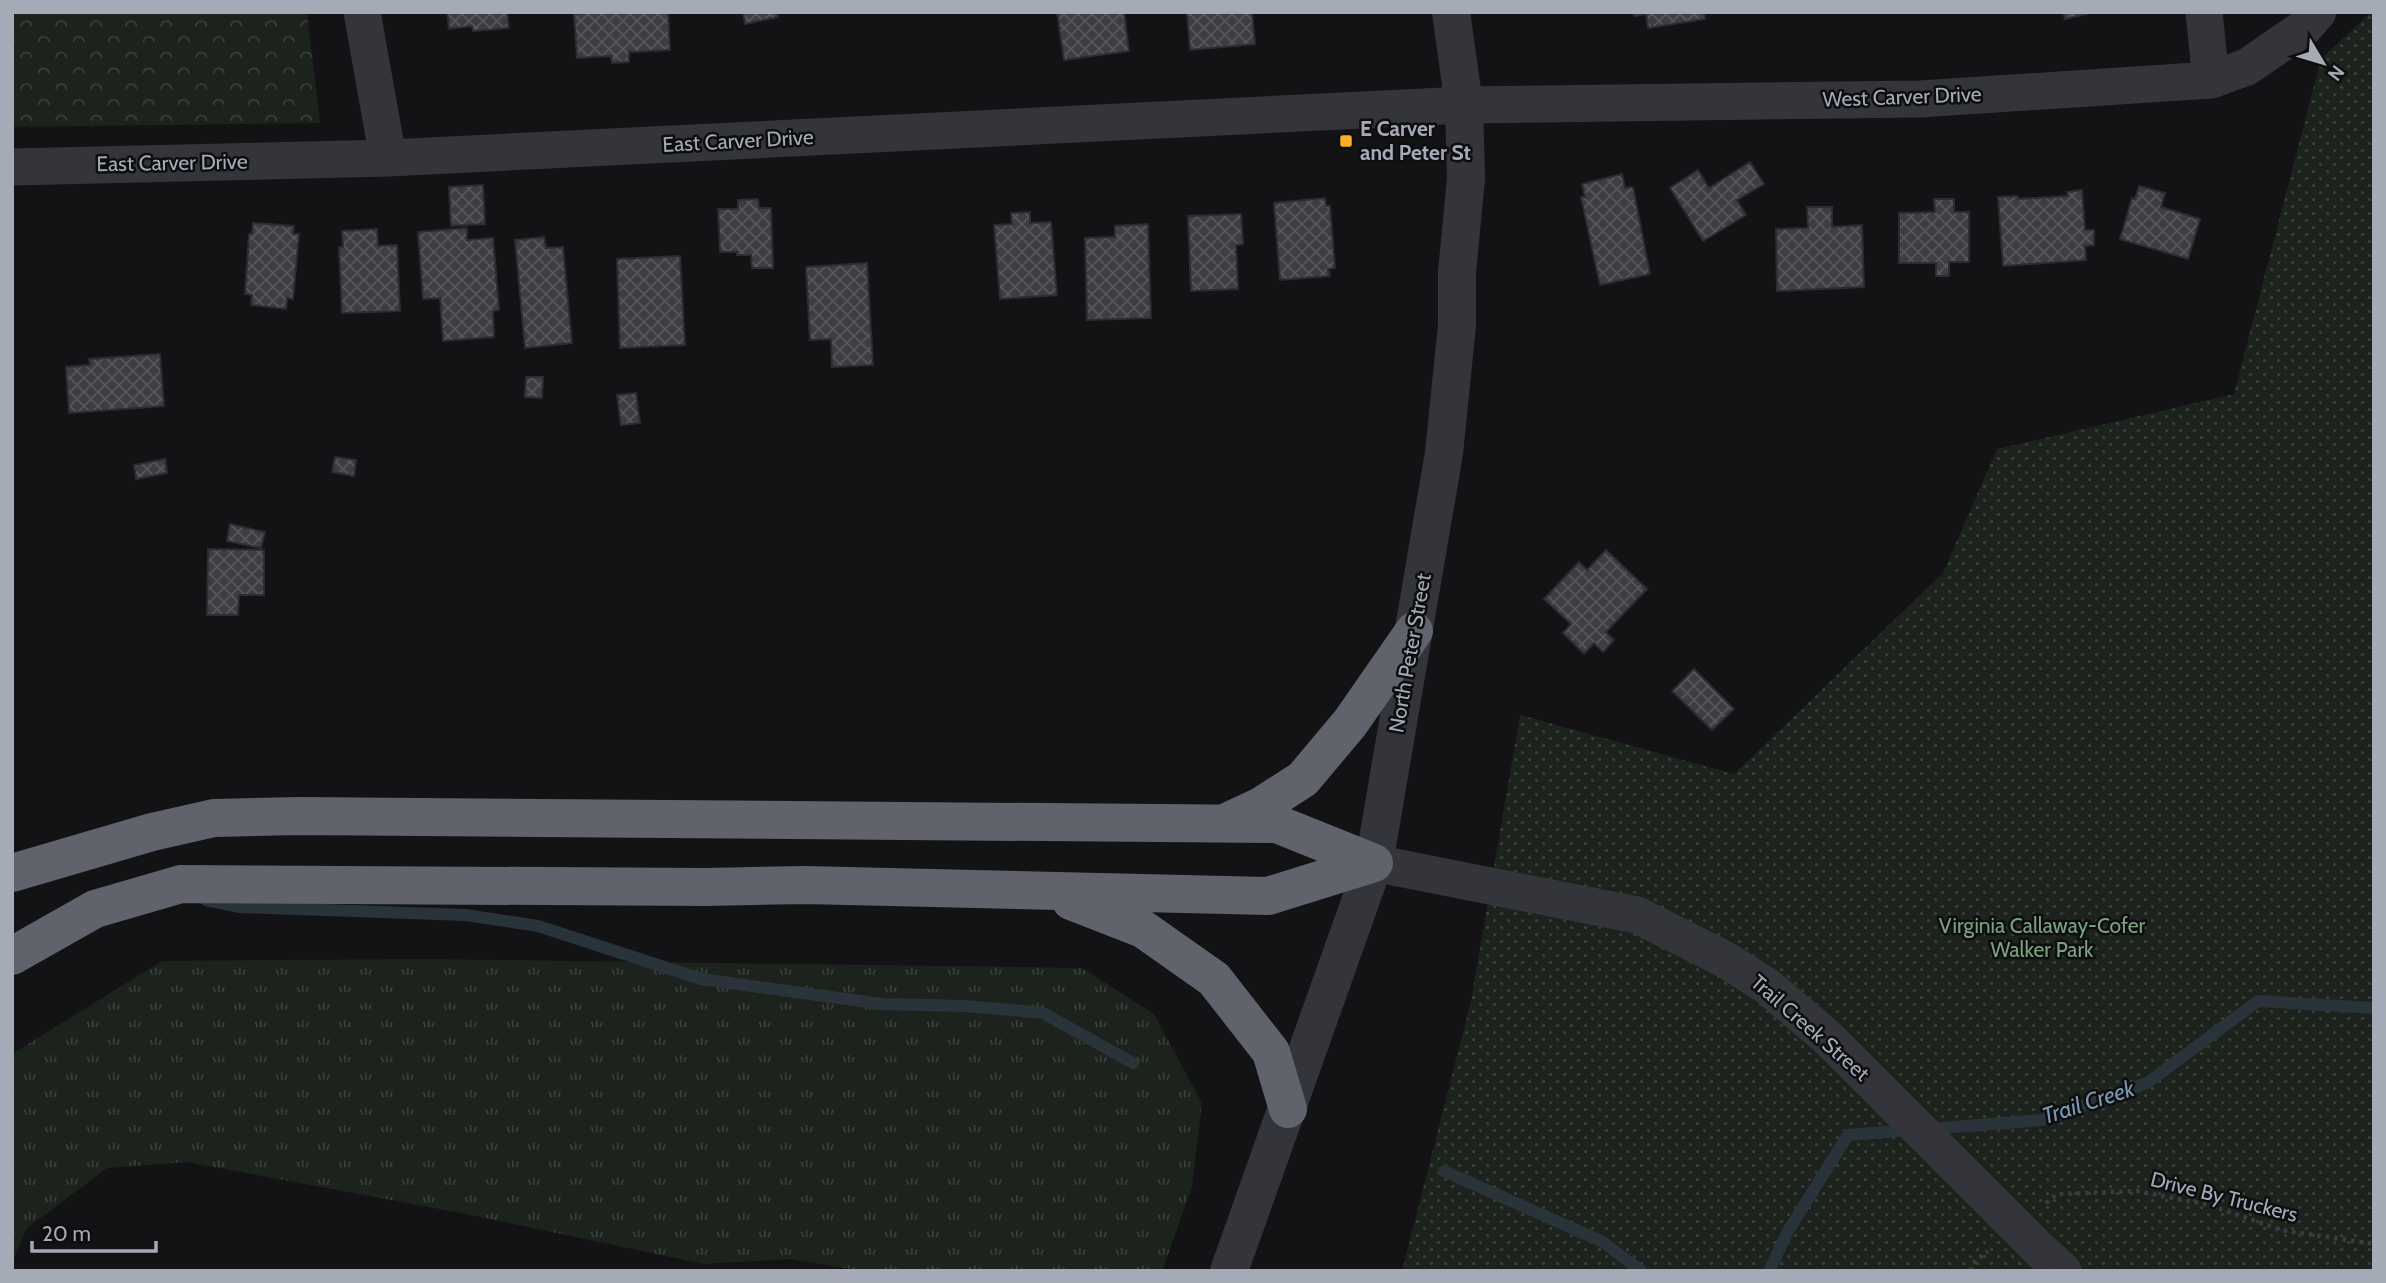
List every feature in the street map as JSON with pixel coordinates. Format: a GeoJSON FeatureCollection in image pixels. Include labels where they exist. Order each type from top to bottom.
{"type":"FeatureCollection","features":[{"type":"Feature","properties":{"kind":"highway"},"geometry":{"type":"LineString","coordinates":[[1226,822],[1261,806],[1303,779],[1350,723],[1414,631]]}},
{"type":"Feature","properties":{"kind":"highway"},"geometry":{"type":"LineString","coordinates":[[12,873],[152,832],[214,818],[300,816],[1277,824],[1374,863]]}},
{"type":"Feature","properties":{"kind":"highway"},"geometry":{"type":"LineString","coordinates":[[12,956],[95,909],[181,884],[805,886],[1268,896],[1374,863]]}},
{"type":"Feature","properties":{"kind":"highway"},"geometry":{"type":"LineString","coordinates":[[1046,892],[1143,929],[1214,979],[1271,1052],[1288,1109]]}},
{"type":"Feature","properties":{"kind":"street"},"geometry":{"type":"LineString","coordinates":[[362,12],[388,158]]}},
{"type":"Feature","properties":{"kind":"street","name":"North Peter Street"},"geometry":{"type":"LineString","coordinates":[[1229,1271],[1374,863],[1444,453],[1457,324],[1457,272],[1466,179],[1464,105],[1451,12]]}},
{"type":"Feature","properties":{"kind":"street"},"geometry":{"type":"LineString","coordinates":[[2204,12],[2211,80]]}},
{"type":"Feature","properties":{"kind":"street","name":"West Carver Drive"},"geometry":{"type":"LineString","coordinates":[[1464,105],[1920,99],[2211,80],[2247,67],[2305,27],[2318,12]]}},
{"type":"Feature","properties":{"kind":"street","name":"East Carver Drive"},"geometry":{"type":"LineString","coordinates":[[12,167],[388,158],[1464,105]]}},
{"type":"Feature","properties":{"kind":"street","name":"Trail Creek Street"},"geometry":{"type":"LineString","coordinates":[[1374,863],[1637,915],[1726,960],[1767,986],[1828,1038],[2052,1261]]}},
{"type":"Feature","properties":{"kind":"path","name":"Drive By Truckers"},"geometry":{"type":"LineString","coordinates":[[2035,1212],[2057,1194],[2137,1191],[2209,1206],[2281,1230],[2374,1244]]}},
{"type":"Feature","properties":{"kind":"path"},"geometry":{"type":"LineString","coordinates":[[1971,1271],[1972,1265],[1993,1247]]}},
{"type":"Feature","properties":{"kind":"green space"},"geometry":{"type":"Polygon","coordinates":[[[12,12],[307,12],[320,123],[12,127],[12,12]]]}},
{"type":"Feature","properties":{"kind":"green space","name":"Virginia Callaway-Cofer Walker Park"},"geometry":{"type":"Polygon","coordinates":[[[2374,12],[2374,1271],[1402,1271],[1471,1001],[1520,715],[1734,774],[1943,573],[1997,449],[2234,394],[2321,59],[2374,12]]]}},
{"type":"Feature","properties":{"kind":"green space"},"geometry":{"type":"Polygon","coordinates":[[[427,959],[1082,968],[1154,1014],[1202,1103],[1192,1187],[1162,1271],[862,1271],[791,1259],[704,1264],[461,1213],[187,1162],[107,1168],[27,1228],[12,1262],[12,1058],[15,1052],[162,961],[427,959]]]}},
{"type":"Feature","properties":{"kind":"building"},"geometry":{"type":"Polygon","coordinates":[[[447,12],[507,12],[509,28],[473,31],[472,26],[449,29],[447,12]]]}},
{"type":"Feature","properties":{"kind":"building"},"geometry":{"type":"Polygon","coordinates":[[[668,12],[670,50],[629,52],[629,62],[612,63],[611,56],[577,58],[574,14],[668,12]]]}},
{"type":"Feature","properties":{"kind":"building"},"geometry":{"type":"Polygon","coordinates":[[[743,12],[777,12],[778,17],[745,24],[743,12]]]}},
{"type":"Feature","properties":{"kind":"building"},"geometry":{"type":"Polygon","coordinates":[[[1057,12],[1124,12],[1129,51],[1064,60],[1057,12]]]}},
{"type":"Feature","properties":{"kind":"building"},"geometry":{"type":"Polygon","coordinates":[[[1187,12],[1252,12],[1255,44],[1190,50],[1187,12]]]}},
{"type":"Feature","properties":{"kind":"building"},"geometry":{"type":"Polygon","coordinates":[[[1633,12],[1704,12],[1705,19],[1648,28],[1646,14],[1634,16],[1633,12]]]}},
{"type":"Feature","properties":{"kind":"building"},"geometry":{"type":"Polygon","coordinates":[[[2063,12],[2095,12],[2065,19],[2063,12]]]}},
{"type":"Feature","properties":{"kind":"building"},"geometry":{"type":"Polygon","coordinates":[[[1750,162],[1764,184],[1737,200],[1746,215],[1703,241],[1670,188],[1698,170],[1709,188],[1750,162]]]}},
{"type":"Feature","properties":{"kind":"building"},"geometry":{"type":"Polygon","coordinates":[[[1622,174],[1625,188],[1633,187],[1650,274],[1600,285],[1581,197],[1585,197],[1582,184],[1622,174]]]}},
{"type":"Feature","properties":{"kind":"building"},"geometry":{"type":"Polygon","coordinates":[[[483,185],[485,224],[451,226],[449,187],[483,185]]]}},
{"type":"Feature","properties":{"kind":"building"},"geometry":{"type":"Polygon","coordinates":[[[2139,186],[2165,193],[2161,207],[2200,219],[2188,259],[2120,239],[2132,198],[2135,199],[2139,186]]]}},
{"type":"Feature","properties":{"kind":"building"},"geometry":{"type":"Polygon","coordinates":[[[2082,190],[2085,230],[2094,230],[2094,245],[2085,246],[2086,260],[2003,266],[1998,197],[2018,196],[2018,199],[2068,196],[2067,192],[2082,190]]]}},
{"type":"Feature","properties":{"kind":"building"},"geometry":{"type":"Polygon","coordinates":[[[1325,198],[1326,206],[1330,206],[1335,268],[1328,269],[1330,276],[1280,280],[1274,203],[1325,198]]]}},
{"type":"Feature","properties":{"kind":"building"},"geometry":{"type":"Polygon","coordinates":[[[758,199],[759,208],[771,208],[773,268],[752,268],[751,255],[720,252],[718,209],[738,209],[738,200],[758,199]]]}},
{"type":"Feature","properties":{"kind":"building"},"geometry":{"type":"Polygon","coordinates":[[[1934,199],[1954,199],[1954,212],[1969,212],[1969,262],[1949,262],[1949,276],[1936,276],[1936,263],[1899,263],[1899,213],[1935,212],[1934,199]]]}},
{"type":"Feature","properties":{"kind":"building"},"geometry":{"type":"Polygon","coordinates":[[[1807,207],[1832,207],[1832,227],[1862,225],[1864,287],[1777,291],[1776,229],[1808,228],[1807,207]]]}},
{"type":"Feature","properties":{"kind":"building"},"geometry":{"type":"Polygon","coordinates":[[[1030,212],[1030,223],[1051,222],[1057,295],[1000,299],[994,225],[1012,224],[1011,213],[1030,212]]]}},
{"type":"Feature","properties":{"kind":"building"},"geometry":{"type":"Polygon","coordinates":[[[1241,214],[1243,244],[1236,245],[1238,289],[1191,291],[1188,216],[1241,214]]]}},
{"type":"Feature","properties":{"kind":"building"},"geometry":{"type":"Polygon","coordinates":[[[253,223],[294,226],[293,234],[299,234],[293,299],[287,298],[286,309],[251,305],[252,295],[245,294],[249,234],[252,234],[253,223]]]}},
{"type":"Feature","properties":{"kind":"building"},"geometry":{"type":"Polygon","coordinates":[[[1148,224],[1151,318],[1087,320],[1085,238],[1115,237],[1115,226],[1148,224]]]}},
{"type":"Feature","properties":{"kind":"building"},"geometry":{"type":"Polygon","coordinates":[[[467,228],[467,240],[493,238],[499,310],[493,311],[494,337],[443,341],[440,298],[423,299],[418,232],[467,228]]]}},
{"type":"Feature","properties":{"kind":"building"},"geometry":{"type":"Polygon","coordinates":[[[377,229],[378,246],[397,245],[400,311],[342,313],[339,247],[343,247],[342,231],[377,229]]]}},
{"type":"Feature","properties":{"kind":"building"},"geometry":{"type":"Polygon","coordinates":[[[544,237],[546,248],[563,247],[572,343],[525,348],[515,240],[544,237]]]}},
{"type":"Feature","properties":{"kind":"building"},"geometry":{"type":"Polygon","coordinates":[[[680,256],[685,345],[620,348],[617,259],[680,256]]]}},
{"type":"Feature","properties":{"kind":"building"},"geometry":{"type":"Polygon","coordinates":[[[867,263],[873,365],[832,367],[831,339],[810,340],[806,267],[867,263]]]}},
{"type":"Feature","properties":{"kind":"building"},"geometry":{"type":"Polygon","coordinates":[[[160,354],[164,406],[69,413],[66,367],[90,365],[89,359],[160,354]]]}},
{"type":"Feature","properties":{"kind":"building"},"geometry":{"type":"Polygon","coordinates":[[[526,377],[543,377],[542,398],[525,397],[526,377]]]}},
{"type":"Feature","properties":{"kind":"building"},"geometry":{"type":"Polygon","coordinates":[[[636,393],[640,423],[621,425],[617,395],[636,393]]]}},
{"type":"Feature","properties":{"kind":"building"},"geometry":{"type":"Polygon","coordinates":[[[335,457],[356,460],[354,476],[332,472],[335,457]]]}},
{"type":"Feature","properties":{"kind":"building"},"geometry":{"type":"Polygon","coordinates":[[[165,459],[167,473],[136,479],[134,465],[165,459]]]}},
{"type":"Feature","properties":{"kind":"building"},"geometry":{"type":"Polygon","coordinates":[[[230,524],[265,532],[261,548],[227,541],[230,524]]]}},
{"type":"Feature","properties":{"kind":"building"},"geometry":{"type":"Polygon","coordinates":[[[208,549],[264,550],[264,595],[239,595],[238,615],[207,615],[208,549]]]}},
{"type":"Feature","properties":{"kind":"building"},"geometry":{"type":"Polygon","coordinates":[[[1606,550],[1647,589],[1606,632],[1614,640],[1603,652],[1594,643],[1584,654],[1563,633],[1571,624],[1544,599],[1579,562],[1587,570],[1606,550]]]}},
{"type":"Feature","properties":{"kind":"building"},"geometry":{"type":"Polygon","coordinates":[[[1694,669],[1734,709],[1712,730],[1672,691],[1694,669]]]}},
{"type":"Feature","properties":{"kind":"waterway"},"geometry":{"type":"LineString","coordinates":[[206,900],[240,907],[466,915],[538,926],[701,979],[882,1004],[965,1006],[1043,1013],[1133,1063]]}},
{"type":"Feature","properties":{"kind":"waterway","name":"Trail Creek"},"geometry":{"type":"LineString","coordinates":[[1929,1129],[2042,1120],[2147,1083],[2258,1001],[2374,1008]]}},
{"type":"Feature","properties":{"kind":"waterway","name":"Trail Creek"},"geometry":{"type":"LineString","coordinates":[[1769,1271],[1788,1231],[1848,1135],[1911,1130]]}},
{"type":"Feature","properties":{"kind":"waterway"},"geometry":{"type":"LineString","coordinates":[[1444,1171],[1603,1242],[1641,1271]]}},
{"type":"Feature","properties":{"kind":"place","name":"E Carver and Peter St"},"geometry":{"type":"Point","coordinates":[1346,141]}}]}
